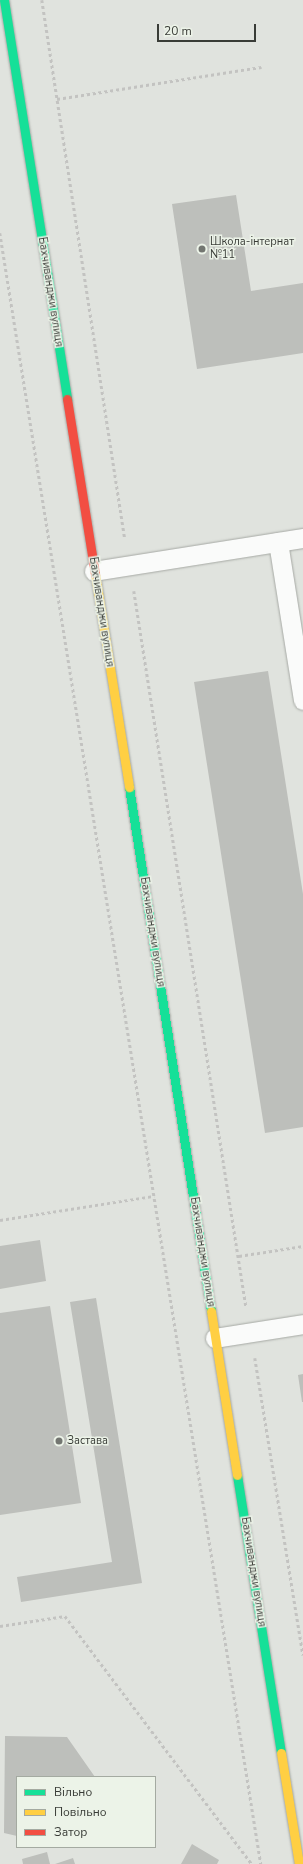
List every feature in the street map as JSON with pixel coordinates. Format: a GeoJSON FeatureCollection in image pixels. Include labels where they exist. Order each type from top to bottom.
{"type":"FeatureCollection","features":[{"type":"Feature","properties":{"kind":"street","name":"Бахчиванджи вулиця"},"geometry":{"type":"LineString","coordinates":[[4,0],[299,1864]]}},
{"type":"Feature","properties":{"kind":"lane"},"geometry":{"type":"LineString","coordinates":[[94,571],[303,538]]}},
{"type":"Feature","properties":{"kind":"lane"},"geometry":{"type":"LineString","coordinates":[[278,542],[303,700]]}},
{"type":"Feature","properties":{"kind":"lane"},"geometry":{"type":"LineString","coordinates":[[216,1338],[303,1324]]}},
{"type":"Feature","properties":{"kind":"path"},"geometry":{"type":"LineString","coordinates":[[42,0],[251,1333],[303,1655]]}},
{"type":"Feature","properties":{"kind":"path"},"geometry":{"type":"LineString","coordinates":[[57,99],[262,67]]}},
{"type":"Feature","properties":{"kind":"path"},"geometry":{"type":"LineString","coordinates":[[0,233],[261,1864]]}},
{"type":"Feature","properties":{"kind":"path"},"geometry":{"type":"LineString","coordinates":[[0,1220],[154,1196]]}},
{"type":"Feature","properties":{"kind":"path"},"geometry":{"type":"LineString","coordinates":[[239,1256],[303,1246]]}},
{"type":"Feature","properties":{"kind":"path"},"geometry":{"type":"LineString","coordinates":[[0,1626],[65,1616],[252,1864]]}},
{"type":"Feature","properties":{"kind":"building"},"geometry":{"type":"Polygon","coordinates":[[[236,195],[251,291],[303,283],[303,353],[197,369],[172,204],[236,195]]]}},
{"type":"Feature","properties":{"kind":"building"},"geometry":{"type":"Polygon","coordinates":[[[268,671],[303,894],[303,1127],[265,1133],[194,682],[268,671]]]}},
{"type":"Feature","properties":{"kind":"building"},"geometry":{"type":"Polygon","coordinates":[[[40,1240],[46,1281],[0,1289],[0,1246],[40,1240]]]}},
{"type":"Feature","properties":{"kind":"building"},"geometry":{"type":"Polygon","coordinates":[[[96,1298],[142,1583],[21,1602],[17,1577],[112,1562],[70,1302],[96,1298]]]}},
{"type":"Feature","properties":{"kind":"building"},"geometry":{"type":"Polygon","coordinates":[[[50,1306],[81,1503],[0,1515],[0,1313],[50,1306]]]}},
{"type":"Feature","properties":{"kind":"building"},"geometry":{"type":"Polygon","coordinates":[[[303,1374],[303,1402],[302,1402],[298,1375],[303,1374]]]}},
{"type":"Feature","properties":{"kind":"building"},"geometry":{"type":"Polygon","coordinates":[[[5,1736],[67,1737],[94,1776],[16,1776],[16,1836],[4,1833],[5,1736]]]}},
{"type":"Feature","properties":{"kind":"building"},"geometry":{"type":"Polygon","coordinates":[[[192,1844],[219,1860],[217,1864],[181,1864],[192,1844]]]}},
{"type":"Feature","properties":{"kind":"building"},"geometry":{"type":"Polygon","coordinates":[[[47,1852],[50,1864],[23,1864],[22,1859],[47,1852]]]}},
{"type":"Feature","properties":{"kind":"building"},"geometry":{"type":"Polygon","coordinates":[[[73,1858],[75,1864],[55,1864],[73,1858]]]}},
{"type":"Feature","properties":{"kind":"traffic: fast"},"geometry":{"type":"LineString","coordinates":[[4,0],[67,399]]}},
{"type":"Feature","properties":{"kind":"traffic: fast"},"geometry":{"type":"LineString","coordinates":[[129,787],[211,1311]]}},
{"type":"Feature","properties":{"kind":"traffic: fast"},"geometry":{"type":"LineString","coordinates":[[237,1475],[281,1753]]}},
{"type":"Feature","properties":{"kind":"traffic: slow"},"geometry":{"type":"LineString","coordinates":[[95,574],[129,787]]}},
{"type":"Feature","properties":{"kind":"traffic: slow"},"geometry":{"type":"LineString","coordinates":[[211,1311],[237,1475]]}},
{"type":"Feature","properties":{"kind":"traffic: slow"},"geometry":{"type":"LineString","coordinates":[[281,1753],[299,1864]]}},
{"type":"Feature","properties":{"kind":"traffic: jam"},"geometry":{"type":"LineString","coordinates":[[67,399],[95,574]]}},
{"type":"Feature","properties":{"kind":"place","name":"Школа-інтернат №11"},"geometry":{"type":"Point","coordinates":[202,249]}},
{"type":"Feature","properties":{"kind":"place","name":"Застава"},"geometry":{"type":"Point","coordinates":[59,1441]}}]}
